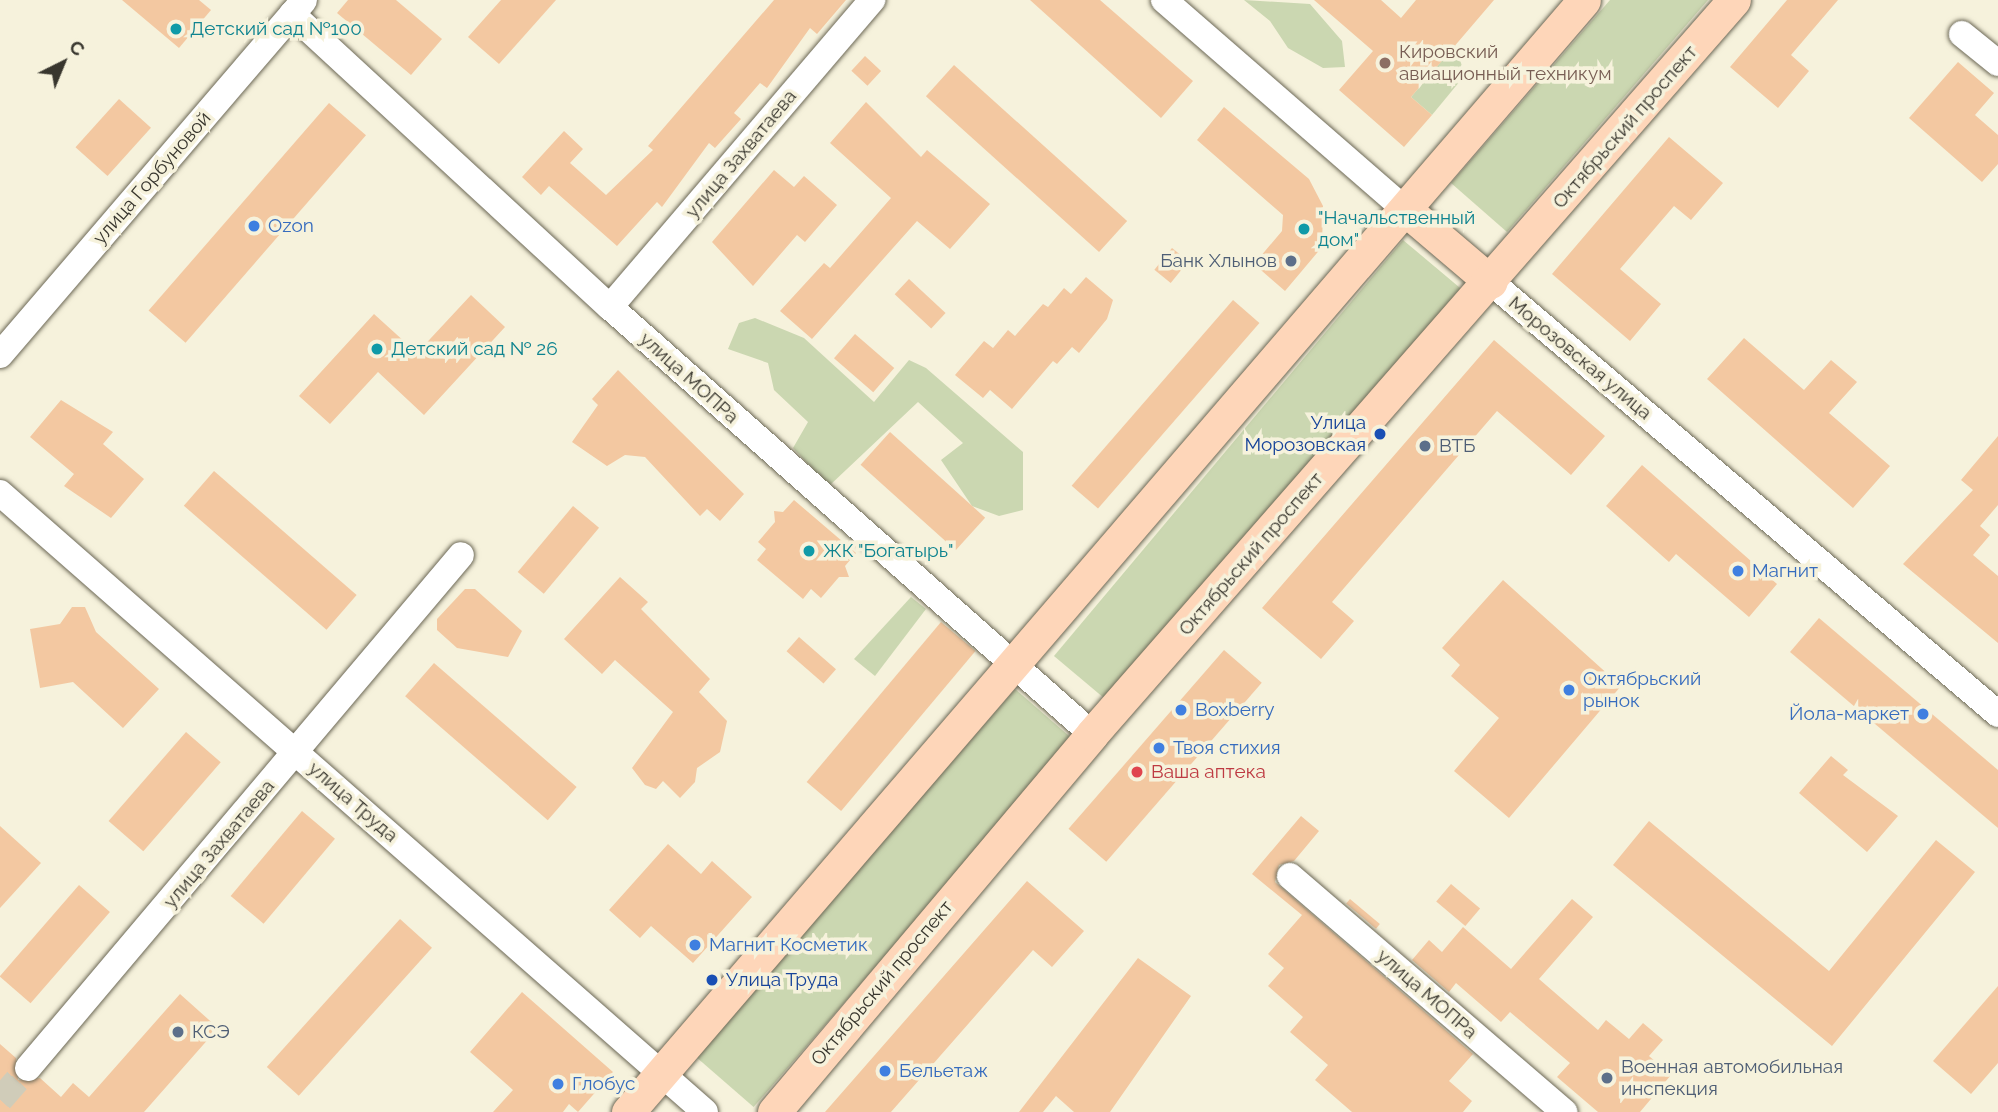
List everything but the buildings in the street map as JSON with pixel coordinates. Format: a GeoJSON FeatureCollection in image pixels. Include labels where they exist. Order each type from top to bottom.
{"type":"FeatureCollection","features":[{"type":"Feature","properties":{"kind":"main road"},"geometry":{"type":"LineString","coordinates":[[628,1112],[1406,211],[1584,0]]}},
{"type":"Feature","properties":{"kind":"main road","name":"Октябрьский проспект"},"geometry":{"type":"LineString","coordinates":[[774,1112],[1092,734],[1491,282],[1734,0]]}},
{"type":"Feature","properties":{"kind":"main road","name":"Морозовская улица"},"geometry":{"type":"LineString","coordinates":[[1406,211],[1491,282]]}},
{"type":"Feature","properties":{"kind":"street","name":"улица Захватаева"},"geometry":{"type":"LineString","coordinates":[[610,307],[872,0]]}},
{"type":"Feature","properties":{"kind":"street","name":"Морозовская улица"},"geometry":{"type":"LineString","coordinates":[[1164,0],[1406,211]]}},
{"type":"Feature","properties":{"kind":"street","name":"улица МОПРа"},"geometry":{"type":"LineString","coordinates":[[298,7],[610,307],[1092,734]]}},
{"type":"Feature","properties":{"kind":"street","name":"улица Горбуновой"},"geometry":{"type":"LineString","coordinates":[[0,355],[298,7]]}},
{"type":"Feature","properties":{"kind":"street"},"geometry":{"type":"LineString","coordinates":[[1962,34],[1998,63]]}},
{"type":"Feature","properties":{"kind":"street","name":"Морозовская улица"},"geometry":{"type":"LineString","coordinates":[[1491,282],[1998,714]]}},
{"type":"Feature","properties":{"kind":"street","name":"улица Труда"},"geometry":{"type":"LineString","coordinates":[[0,494],[705,1112]]}},
{"type":"Feature","properties":{"kind":"street","name":"улица Захватаева"},"geometry":{"type":"LineString","coordinates":[[28,1068],[297,753],[461,555]]}},
{"type":"Feature","properties":{"kind":"street","name":"улица МОПРа"},"geometry":{"type":"LineString","coordinates":[[1290,876],[1564,1112]]}},
{"type":"Feature","properties":{"kind":"green space"},"geometry":{"type":"Polygon","coordinates":[[[1244,0],[1310,4],[1342,41],[1345,67],[1323,68],[1288,48],[1270,21],[1244,0]]]}},
{"type":"Feature","properties":{"kind":"green space"},"geometry":{"type":"Polygon","coordinates":[[[1610,0],[1708,0],[1507,232],[1451,183],[1610,0]]]}},
{"type":"Feature","properties":{"kind":"green space"},"geometry":{"type":"Polygon","coordinates":[[[1455,45],[1465,75],[1432,115],[1411,97],[1455,45]]]}},
{"type":"Feature","properties":{"kind":"green space"},"geometry":{"type":"Polygon","coordinates":[[[1403,240],[1460,288],[1111,704],[1054,656],[1403,240]]]}},
{"type":"Feature","properties":{"kind":"green space"},"geometry":{"type":"Polygon","coordinates":[[[755,318],[804,338],[874,402],[909,360],[926,368],[1023,452],[1023,510],[999,516],[972,506],[941,460],[963,443],[918,402],[829,486],[793,448],[808,422],[774,390],[768,363],[728,349],[739,323],[755,318]]]}},
{"type":"Feature","properties":{"kind":"green space"},"geometry":{"type":"Polygon","coordinates":[[[911,597],[926,609],[875,676],[854,659],[911,597]]]}},
{"type":"Feature","properties":{"kind":"green space"},"geometry":{"type":"Polygon","coordinates":[[[1015,689],[1073,740],[754,1107],[695,1057],[1015,689]]]}},
{"type":"Feature","properties":{"kind":"tunnel"},"geometry":{"type":"LineString","coordinates":[[0,1100],[28,1068]]}},
{"type":"Feature","properties":{"kind":"place","name":"Детский сад №100"},"geometry":{"type":"Point","coordinates":[176,29]}},
{"type":"Feature","properties":{"kind":"place","name":"Кировский авиационный техникум"},"geometry":{"type":"Point","coordinates":[1385,63]}},
{"type":"Feature","properties":{"kind":"place","name":"Ozon"},"geometry":{"type":"Point","coordinates":[254,226]}},
{"type":"Feature","properties":{"kind":"place","name":"\"Начальственный дом\""},"geometry":{"type":"Point","coordinates":[1304,229]}},
{"type":"Feature","properties":{"kind":"place","name":"Банк Хлынов"},"geometry":{"type":"Point","coordinates":[1291,261]}},
{"type":"Feature","properties":{"kind":"place","name":"Детский сад № 26"},"geometry":{"type":"Point","coordinates":[377,349]}},
{"type":"Feature","properties":{"kind":"place","name":"Улица Морозовская"},"geometry":{"type":"Point","coordinates":[1380,434]}},
{"type":"Feature","properties":{"kind":"place","name":"ВТБ"},"geometry":{"type":"Point","coordinates":[1425,446]}},
{"type":"Feature","properties":{"kind":"place","name":"ЖК \"Богатырь\""},"geometry":{"type":"Point","coordinates":[809,551]}},
{"type":"Feature","properties":{"kind":"place","name":"Магнит"},"geometry":{"type":"Point","coordinates":[1738,571]}},
{"type":"Feature","properties":{"kind":"place","name":"Октябрьский рынок"},"geometry":{"type":"Point","coordinates":[1569,690]}},
{"type":"Feature","properties":{"kind":"place","name":"Boxberry"},"geometry":{"type":"Point","coordinates":[1181,710]}},
{"type":"Feature","properties":{"kind":"place","name":"Йола-маркет"},"geometry":{"type":"Point","coordinates":[1923,714]}},
{"type":"Feature","properties":{"kind":"place","name":"Твоя стихия"},"geometry":{"type":"Point","coordinates":[1159,748]}},
{"type":"Feature","properties":{"kind":"place","name":"Ваша аптека"},"geometry":{"type":"Point","coordinates":[1137,772]}},
{"type":"Feature","properties":{"kind":"place","name":"Магнит Косметик"},"geometry":{"type":"Point","coordinates":[695,945]}},
{"type":"Feature","properties":{"kind":"place","name":"Улица Труда"},"geometry":{"type":"Point","coordinates":[712,980]}},
{"type":"Feature","properties":{"kind":"place","name":"КСЭ"},"geometry":{"type":"Point","coordinates":[178,1032]}},
{"type":"Feature","properties":{"kind":"place","name":"Бельетаж"},"geometry":{"type":"Point","coordinates":[885,1071]}},
{"type":"Feature","properties":{"kind":"place","name":"Военная автомобильная инспекция"},"geometry":{"type":"Point","coordinates":[1607,1078]}},
{"type":"Feature","properties":{"kind":"place","name":"Глобус"},"geometry":{"type":"Point","coordinates":[558,1084]}}]}
